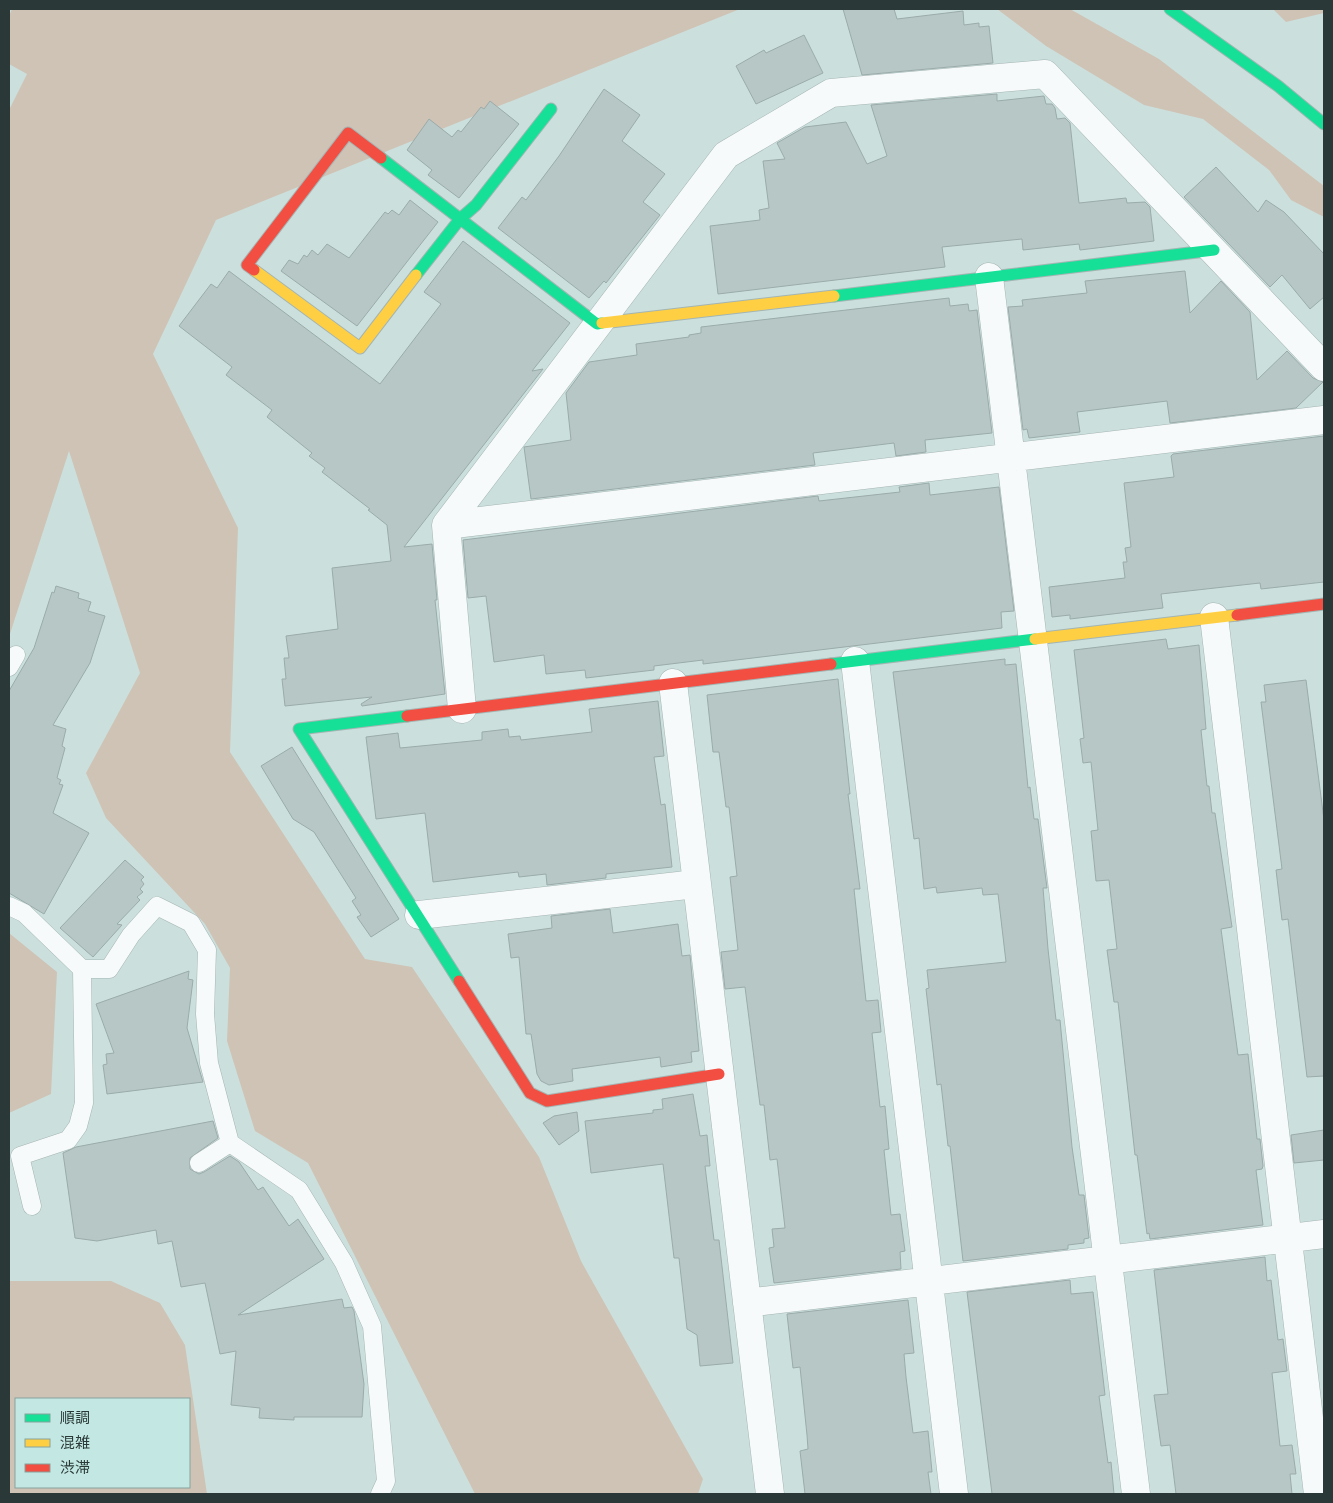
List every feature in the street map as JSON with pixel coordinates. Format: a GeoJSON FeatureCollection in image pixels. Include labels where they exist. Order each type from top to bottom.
{"type":"FeatureCollection","features":[{"type":"Feature","properties":{"kind":"street"},"geometry":{"type":"LineString","coordinates":[[1170,9],[1278,86],[1324,124]]}},
{"type":"Feature","properties":{"kind":"street"},"geometry":{"type":"LineString","coordinates":[[462,709],[446,525],[726,155],[831,93],[1045,74],[1324,367]]}},
{"type":"Feature","properties":{"kind":"street"},"geometry":{"type":"LineString","coordinates":[[551,109],[476,204],[460,219],[360,348],[247,265],[348,133],[460,219],[597,324],[1214,250]]}},
{"type":"Feature","properties":{"kind":"street"},"geometry":{"type":"LineString","coordinates":[[989,277],[1136,1494]]}},
{"type":"Feature","properties":{"kind":"street"},"geometry":{"type":"LineString","coordinates":[[446,525],[1324,420]]}},
{"type":"Feature","properties":{"kind":"street"},"geometry":{"type":"LineString","coordinates":[[719,1074],[548,1101],[530,1093],[300,729],[1324,604]]}},
{"type":"Feature","properties":{"kind":"street"},"geometry":{"type":"LineString","coordinates":[[1214,617],[1318,1494]]}},
{"type":"Feature","properties":{"kind":"street"},"geometry":{"type":"LineString","coordinates":[[855,661],[954,1494]]}},
{"type":"Feature","properties":{"kind":"street"},"geometry":{"type":"LineString","coordinates":[[673,684],[770,1494]]}},
{"type":"Feature","properties":{"kind":"street"},"geometry":{"type":"LineString","coordinates":[[419,915],[696,884]]}},
{"type":"Feature","properties":{"kind":"street"},"geometry":{"type":"LineString","coordinates":[[747,1303],[1324,1234]]}},
{"type":"Feature","properties":{"kind":"lane"},"geometry":{"type":"LineString","coordinates":[[9,906],[24,913],[82,969],[109,969],[131,935],[157,906],[191,923],[208,950],[205,1014],[209,1063],[230,1142],[299,1190],[344,1263],[372,1326],[386,1481],[380,1494]]}},
{"type":"Feature","properties":{"kind":"lane"},"geometry":{"type":"LineString","coordinates":[[32,1206],[20,1156],[68,1140],[78,1126],[84,1103],[82,969]]}},
{"type":"Feature","properties":{"kind":"lane"},"geometry":{"type":"LineString","coordinates":[[198,1163],[230,1142]]}},
{"type":"Feature","properties":{"kind":"shaded area"},"geometry":{"type":"Polygon","coordinates":[[[12,9],[740,9],[216,220],[153,354],[238,528],[230,752],[365,959],[412,967],[539,1157],[581,1261],[703,1479],[698,1494],[475,1494],[308,1163],[255,1131],[227,1041],[230,968],[205,924],[106,818],[86,773],[140,673],[69,451],[9,637],[9,110],[27,74],[9,64],[9,16],[12,9]]]}},
{"type":"Feature","properties":{"kind":"shaded area"},"geometry":{"type":"Polygon","coordinates":[[[997,9],[1070,9],[1159,59],[1324,186],[1324,217],[1291,200],[1269,170],[1203,119],[1144,105],[1046,46],[997,9]]]}},
{"type":"Feature","properties":{"kind":"shaded area"},"geometry":{"type":"Polygon","coordinates":[[[1273,9],[1324,9],[1324,13],[1286,22],[1273,9]]]}},
{"type":"Feature","properties":{"kind":"shaded area"},"geometry":{"type":"Polygon","coordinates":[[[9,933],[57,972],[51,1094],[9,1113],[9,933]]]}},
{"type":"Feature","properties":{"kind":"shaded area"},"geometry":{"type":"Polygon","coordinates":[[[9,1281],[111,1281],[160,1303],[185,1345],[207,1494],[9,1494],[9,1281]]]}},
{"type":"Feature","properties":{"kind":"building"},"geometry":{"type":"Polygon","coordinates":[[[843,9],[894,9],[897,19],[963,11],[964,25],[979,23],[979,27],[989,26],[993,63],[862,75],[843,9]]]}},
{"type":"Feature","properties":{"kind":"building"},"geometry":{"type":"Polygon","coordinates":[[[804,35],[823,73],[756,104],[736,66],[764,50],[766,53],[804,35]]]}},
{"type":"Feature","properties":{"kind":"building"},"geometry":{"type":"Polygon","coordinates":[[[604,89],[640,115],[622,141],[665,174],[643,202],[660,215],[606,283],[604,281],[589,298],[498,228],[522,197],[526,200],[559,156],[604,89]]]}},
{"type":"Feature","properties":{"kind":"building"},"geometry":{"type":"Polygon","coordinates":[[[997,94],[997,101],[1044,96],[1046,104],[1052,104],[1055,108],[1057,119],[1065,118],[1070,123],[1079,203],[1126,198],[1127,203],[1145,202],[1150,207],[1154,241],[1080,250],[1079,244],[1023,250],[1022,239],[942,247],[945,267],[718,294],[710,226],[760,220],[759,210],[769,208],[763,161],[785,159],[777,143],[805,127],[846,122],[867,164],[887,156],[871,105],[997,94]]]}},
{"type":"Feature","properties":{"kind":"building"},"geometry":{"type":"Polygon","coordinates":[[[490,101],[519,124],[459,198],[428,175],[432,170],[407,150],[429,119],[452,137],[458,130],[461,132],[481,107],[484,109],[490,101]]]}},
{"type":"Feature","properties":{"kind":"building"},"geometry":{"type":"Polygon","coordinates":[[[1216,167],[1258,212],[1266,200],[1284,212],[1324,254],[1324,297],[1310,309],[1282,275],[1270,287],[1184,197],[1216,167]]]}},
{"type":"Feature","properties":{"kind":"building"},"geometry":{"type":"Polygon","coordinates":[[[410,200],[438,222],[357,326],[281,271],[289,260],[298,264],[304,255],[307,257],[312,250],[318,255],[327,244],[349,258],[385,212],[388,214],[392,210],[399,215],[410,200]]]}},
{"type":"Feature","properties":{"kind":"building"},"geometry":{"type":"Polygon","coordinates":[[[463,241],[570,323],[532,371],[543,369],[404,547],[432,544],[437,600],[435,600],[445,694],[362,706],[361,704],[372,697],[285,706],[282,679],[286,679],[284,658],[289,658],[286,636],[338,629],[332,568],[391,561],[387,525],[368,510],[370,509],[322,472],[325,468],[309,456],[312,453],[267,417],[272,410],[226,375],[232,367],[179,326],[211,284],[217,288],[229,271],[380,384],[441,304],[424,292],[463,241]]]}},
{"type":"Feature","properties":{"kind":"building"},"geometry":{"type":"Polygon","coordinates":[[[1185,271],[1190,313],[1221,281],[1250,312],[1257,380],[1287,351],[1313,378],[1323,382],[1296,408],[1170,423],[1167,401],[1077,412],[1080,432],[1029,438],[1027,429],[1023,430],[1008,307],[1023,306],[1022,300],[1087,293],[1085,281],[1185,271]]]}},
{"type":"Feature","properties":{"kind":"building"},"geometry":{"type":"Polygon","coordinates":[[[949,298],[950,306],[968,304],[969,311],[977,310],[992,433],[925,440],[926,452],[896,456],[894,443],[813,453],[815,465],[531,499],[524,447],[571,440],[566,393],[589,362],[637,355],[636,344],[689,337],[689,335],[701,333],[701,327],[949,298]]]}},
{"type":"Feature","properties":{"kind":"building"},"geometry":{"type":"Polygon","coordinates":[[[1324,436],[1324,582],[1261,589],[1260,583],[1161,594],[1163,608],[1070,619],[1070,615],[1052,617],[1049,587],[1125,578],[1123,562],[1127,562],[1125,548],[1131,547],[1124,483],[1174,477],[1171,456],[1173,454],[1324,436]]]}},
{"type":"Feature","properties":{"kind":"building"},"geometry":{"type":"Polygon","coordinates":[[[929,483],[930,495],[999,487],[1014,611],[1001,612],[1002,628],[703,664],[703,660],[654,666],[654,670],[586,678],[585,670],[546,674],[544,655],[494,662],[486,596],[468,598],[463,540],[818,496],[819,501],[900,492],[899,487],[929,483]]]}},
{"type":"Feature","properties":{"kind":"building"},"geometry":{"type":"Polygon","coordinates":[[[56,586],[79,593],[78,598],[91,602],[88,611],[105,616],[90,663],[53,725],[66,729],[62,746],[65,748],[57,778],[61,780],[59,784],[63,785],[53,813],[89,833],[44,914],[9,893],[9,691],[34,648],[52,592],[54,593],[56,586]]]}},
{"type":"Feature","properties":{"kind":"building"},"geometry":{"type":"Polygon","coordinates":[[[1166,639],[1168,649],[1199,645],[1206,729],[1201,730],[1207,786],[1209,786],[1212,813],[1215,813],[1232,927],[1221,929],[1238,1055],[1248,1054],[1257,1139],[1260,1139],[1263,1166],[1262,1169],[1256,1170],[1263,1225],[1150,1239],[1149,1233],[1147,1234],[1137,1155],[1135,1155],[1118,1002],[1114,1002],[1107,950],[1117,949],[1109,880],[1096,881],[1091,831],[1098,830],[1091,762],[1083,763],[1080,739],[1084,738],[1074,650],[1166,639]]]}},
{"type":"Feature","properties":{"kind":"building"},"geometry":{"type":"Polygon","coordinates":[[[1005,659],[1005,665],[1016,664],[1028,788],[1030,787],[1034,819],[1038,819],[1047,888],[1043,888],[1048,949],[1056,1020],[1060,1020],[1072,1147],[1079,1195],[1084,1195],[1089,1238],[1084,1239],[1084,1243],[1068,1245],[1068,1249],[963,1261],[941,1084],[937,1085],[926,989],[929,988],[927,970],[1006,962],[998,894],[983,895],[982,888],[937,893],[936,887],[924,889],[919,838],[914,839],[893,672],[1005,659]]]}},
{"type":"Feature","properties":{"kind":"building"},"geometry":{"type":"Polygon","coordinates":[[[838,679],[850,794],[848,794],[860,889],[854,889],[866,1001],[878,1000],[881,1032],[872,1033],[880,1107],[885,1106],[889,1149],[884,1150],[891,1215],[900,1214],[905,1251],[900,1252],[901,1269],[774,1283],[769,1248],[774,1247],[772,1229],[785,1228],[777,1159],[770,1160],[764,1105],[760,1105],[745,987],[725,989],[721,952],[738,950],[730,877],[737,876],[729,807],[726,807],[719,752],[713,752],[707,695],[838,679]]]}},
{"type":"Feature","properties":{"kind":"building"},"geometry":{"type":"Polygon","coordinates":[[[1306,680],[1324,820],[1324,1076],[1307,1077],[1288,919],[1282,920],[1276,870],[1282,869],[1261,702],[1266,702],[1264,685],[1306,680]]]}},
{"type":"Feature","properties":{"kind":"building"},"geometry":{"type":"Polygon","coordinates":[[[658,701],[664,756],[654,757],[661,805],[665,804],[672,867],[606,874],[606,878],[547,885],[546,874],[519,877],[518,872],[433,882],[425,813],[376,819],[366,737],[398,733],[400,748],[482,740],[482,732],[508,729],[509,737],[520,736],[521,740],[592,732],[589,709],[658,701]]]}},
{"type":"Feature","properties":{"kind":"building"},"geometry":{"type":"Polygon","coordinates":[[[292,747],[399,919],[371,937],[357,917],[361,915],[352,901],[356,898],[314,832],[293,819],[261,766],[292,747]]]}},
{"type":"Feature","properties":{"kind":"building"},"geometry":{"type":"Polygon","coordinates":[[[125,860],[144,877],[141,880],[144,884],[140,889],[143,892],[137,897],[140,900],[117,924],[122,925],[93,957],[60,928],[125,860]]]}},
{"type":"Feature","properties":{"kind":"building"},"geometry":{"type":"Polygon","coordinates":[[[610,909],[613,933],[678,924],[682,956],[690,955],[699,1051],[691,1052],[692,1062],[661,1067],[660,1057],[572,1069],[573,1081],[549,1085],[541,1081],[537,1074],[531,1034],[526,1034],[519,957],[511,958],[508,934],[552,928],[551,916],[610,909]]]}},
{"type":"Feature","properties":{"kind":"building"},"geometry":{"type":"Polygon","coordinates":[[[189,971],[188,979],[193,980],[187,1028],[203,1082],[107,1094],[103,1065],[107,1064],[106,1054],[114,1053],[96,1004],[189,971]]]}},
{"type":"Feature","properties":{"kind":"building"},"geometry":{"type":"Polygon","coordinates":[[[693,1094],[700,1136],[707,1135],[710,1166],[705,1166],[714,1240],[719,1240],[733,1363],[700,1366],[697,1335],[687,1329],[679,1258],[674,1258],[663,1164],[591,1173],[585,1121],[653,1113],[653,1110],[663,1109],[662,1099],[693,1094]]]}},
{"type":"Feature","properties":{"kind":"building"},"geometry":{"type":"Polygon","coordinates":[[[577,1112],[579,1131],[559,1145],[543,1123],[554,1116],[577,1112]]]}},
{"type":"Feature","properties":{"kind":"building"},"geometry":{"type":"Polygon","coordinates":[[[213,1121],[218,1138],[190,1158],[190,1169],[199,1174],[230,1156],[239,1162],[258,1190],[263,1187],[289,1226],[298,1219],[324,1259],[238,1315],[342,1299],[344,1308],[352,1307],[364,1384],[362,1417],[294,1417],[294,1420],[259,1418],[260,1408],[231,1405],[236,1351],[220,1354],[205,1283],[181,1287],[172,1241],[158,1244],[156,1230],[97,1241],[75,1238],[63,1153],[76,1147],[213,1121]]]}},
{"type":"Feature","properties":{"kind":"building"},"geometry":{"type":"Polygon","coordinates":[[[1324,1130],[1324,1160],[1294,1163],[1291,1135],[1324,1130]]]}},
{"type":"Feature","properties":{"kind":"building"},"geometry":{"type":"Polygon","coordinates":[[[1265,1257],[1267,1281],[1271,1280],[1278,1340],[1283,1339],[1287,1371],[1272,1373],[1280,1446],[1292,1445],[1296,1474],[1290,1474],[1292,1494],[1176,1494],[1170,1445],[1161,1446],[1154,1395],[1168,1394],[1154,1270],[1265,1257]]]}},
{"type":"Feature","properties":{"kind":"building"},"geometry":{"type":"Polygon","coordinates":[[[1070,1280],[1071,1294],[1093,1292],[1105,1395],[1099,1396],[1108,1463],[1111,1462],[1114,1494],[992,1494],[967,1292],[1070,1280]]]}},
{"type":"Feature","properties":{"kind":"building"},"geometry":{"type":"Polygon","coordinates":[[[908,1300],[914,1353],[904,1354],[906,1377],[913,1433],[928,1431],[932,1472],[928,1472],[931,1494],[805,1494],[800,1451],[808,1449],[807,1435],[800,1367],[793,1368],[787,1314],[908,1300]]]}},
{"type":"Feature","properties":{"kind":"traffic: fast"},"geometry":{"type":"LineString","coordinates":[[1170,9],[1278,86],[1324,124]]}},
{"type":"Feature","properties":{"kind":"traffic: fast"},"geometry":{"type":"LineString","coordinates":[[416,275],[460,219],[476,205],[551,109]]}},
{"type":"Feature","properties":{"kind":"traffic: fast"},"geometry":{"type":"LineString","coordinates":[[381,158],[597,324],[602,323]]}},
{"type":"Feature","properties":{"kind":"traffic: fast"},"geometry":{"type":"LineString","coordinates":[[834,296],[1214,250]]}},
{"type":"Feature","properties":{"kind":"traffic: fast"},"geometry":{"type":"LineString","coordinates":[[831,664],[1035,639]]}},
{"type":"Feature","properties":{"kind":"traffic: fast"},"geometry":{"type":"LineString","coordinates":[[407,716],[299,729],[459,981]]}},
{"type":"Feature","properties":{"kind":"traffic: slow"},"geometry":{"type":"LineString","coordinates":[[254,270],[360,348],[416,275]]}},
{"type":"Feature","properties":{"kind":"traffic: slow"},"geometry":{"type":"LineString","coordinates":[[602,323],[834,296]]}},
{"type":"Feature","properties":{"kind":"traffic: slow"},"geometry":{"type":"LineString","coordinates":[[1035,639],[1237,615]]}},
{"type":"Feature","properties":{"kind":"traffic: jam"},"geometry":{"type":"LineString","coordinates":[[254,270],[247,265],[348,133],[381,158]]}},
{"type":"Feature","properties":{"kind":"traffic: jam"},"geometry":{"type":"LineString","coordinates":[[1237,615],[1324,604]]}},
{"type":"Feature","properties":{"kind":"traffic: jam"},"geometry":{"type":"LineString","coordinates":[[407,716],[831,664]]}},
{"type":"Feature","properties":{"kind":"traffic: jam"},"geometry":{"type":"LineString","coordinates":[[459,981],[530,1093],[547,1101],[719,1074]]}}]}
